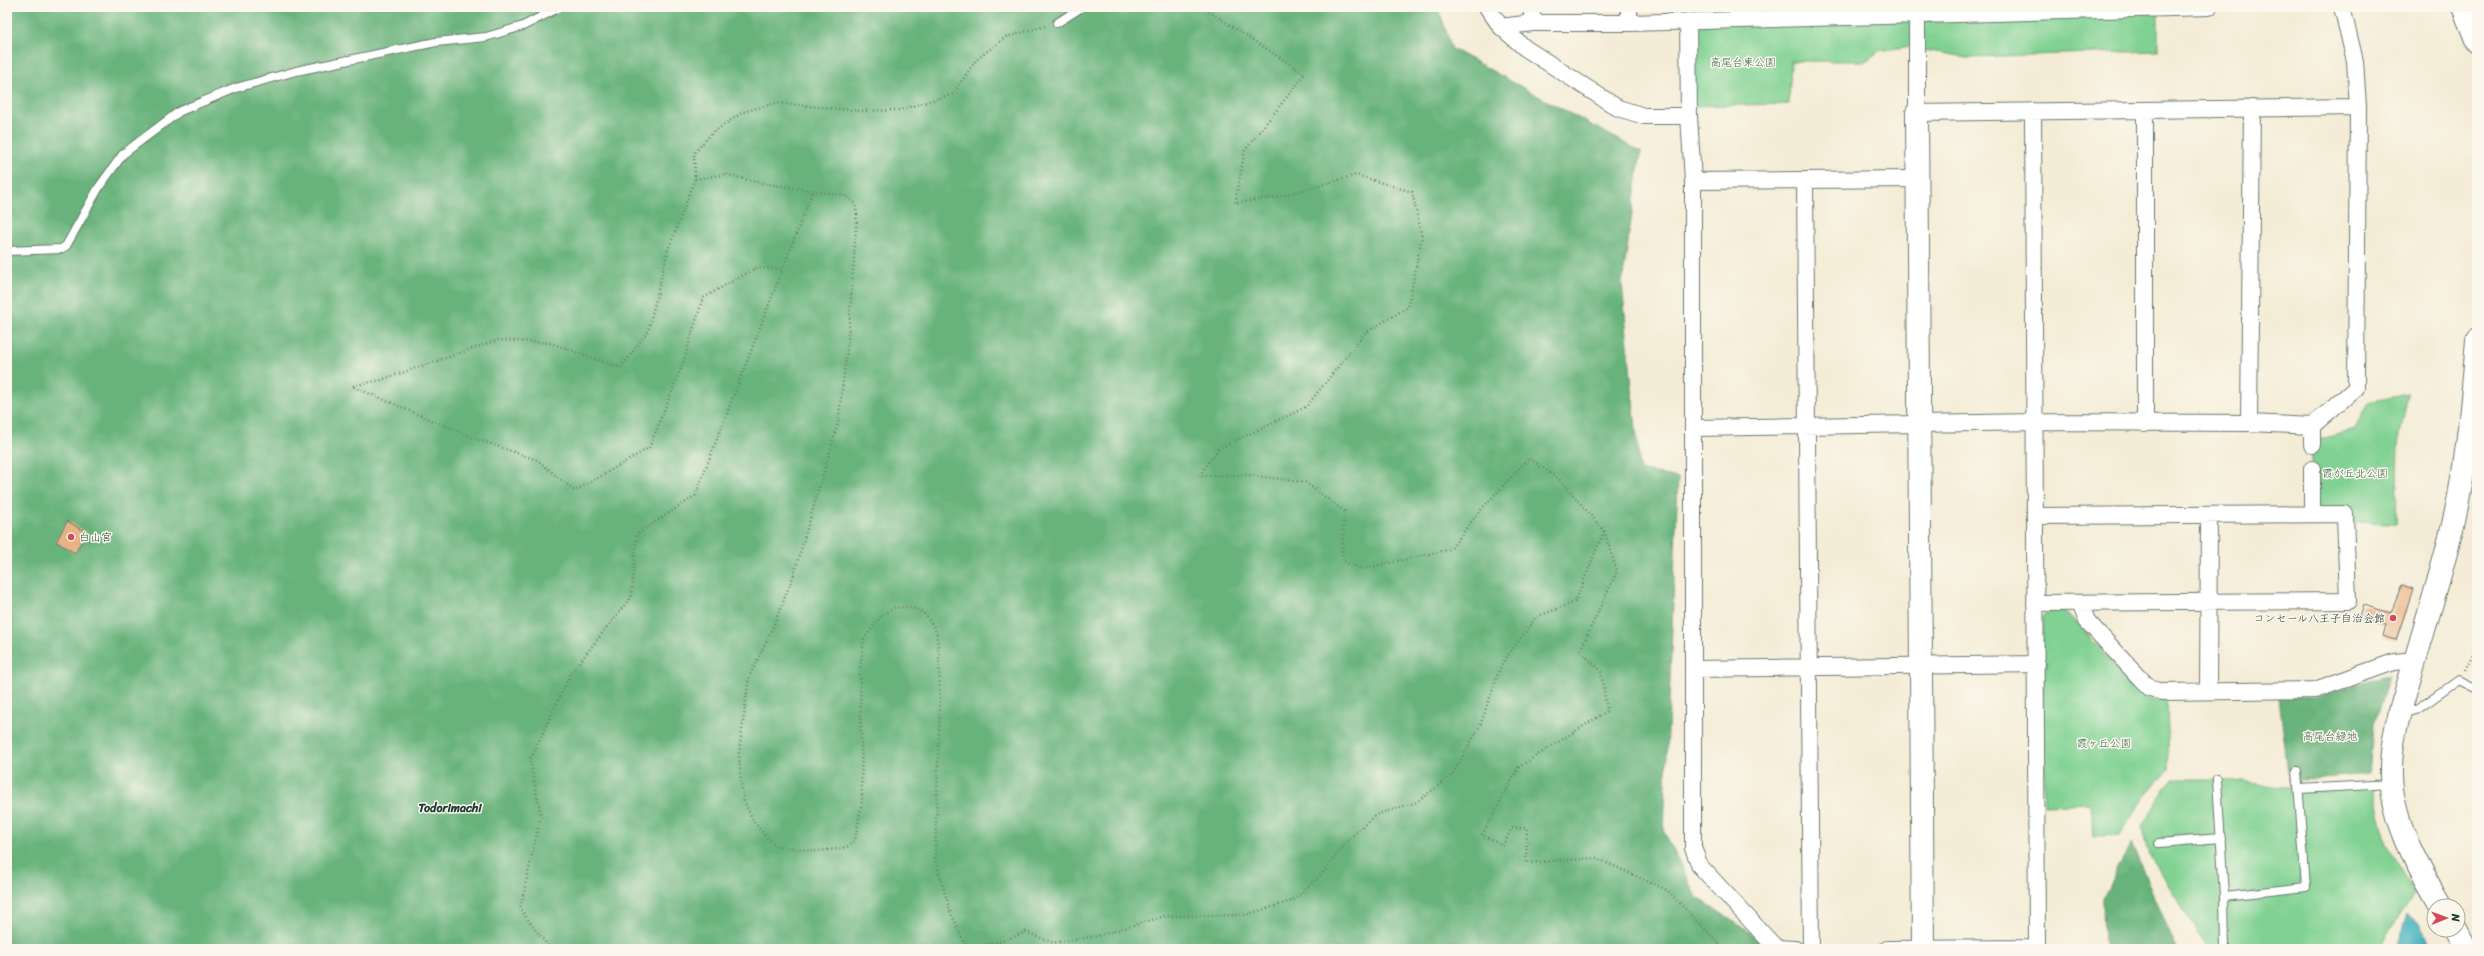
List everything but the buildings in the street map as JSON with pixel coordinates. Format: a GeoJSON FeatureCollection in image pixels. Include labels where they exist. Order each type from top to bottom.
{"type":"FeatureCollection","features":[{"type":"Feature","properties":{"kind":"street"},"geometry":{"type":"LineString","coordinates":[[1487,7],[1501,27],[1525,48],[1618,108],[1644,116],[1689,116]]}},
{"type":"Feature","properties":{"kind":"street"},"geometry":{"type":"LineString","coordinates":[[1532,7],[1532,23]]}},
{"type":"Feature","properties":{"kind":"street"},"geometry":{"type":"LineString","coordinates":[[1501,27],[1629,15],[1688,21],[1723,14],[2209,7]]}},
{"type":"Feature","properties":{"kind":"street"},"geometry":{"type":"LineString","coordinates":[[1693,428],[2035,422],[2145,424],[2249,423],[2312,426],[2356,388],[2358,107],[2355,61],[2342,7]]}},
{"type":"Feature","properties":{"kind":"street"},"geometry":{"type":"LineString","coordinates":[[2463,7],[2477,42]]}},
{"type":"Feature","properties":{"kind":"street"},"geometry":{"type":"LineString","coordinates":[[1918,11],[1917,179],[1923,666],[1923,949]]}},
{"type":"Feature","properties":{"kind":"street"},"geometry":{"type":"LineString","coordinates":[[1688,21],[1689,116],[1693,181],[1693,848],[1700,866],[1776,948],[1794,949]]}},
{"type":"Feature","properties":{"kind":"street"},"geometry":{"type":"LineString","coordinates":[[1917,113],[2358,107]]}},
{"type":"Feature","properties":{"kind":"street"},"geometry":{"type":"LineString","coordinates":[[2249,423],[2252,108]]}},
{"type":"Feature","properties":{"kind":"street"},"geometry":{"type":"LineString","coordinates":[[2145,110],[2145,424]]}},
{"type":"Feature","properties":{"kind":"street"},"geometry":{"type":"LineString","coordinates":[[1887,949],[2037,948],[2037,664],[2035,603],[2033,111]]}},
{"type":"Feature","properties":{"kind":"street"},"geometry":{"type":"LineString","coordinates":[[1693,181],[1917,179]]}},
{"type":"Feature","properties":{"kind":"street"},"geometry":{"type":"LineString","coordinates":[[1805,180],[1807,667],[1811,949]]}},
{"type":"Feature","properties":{"kind":"street"},"geometry":{"type":"LineString","coordinates":[[2436,898],[2423,876],[2395,811],[2392,784],[2392,753],[2399,715],[2447,551],[2463,480],[2468,450],[2477,340]]}},
{"type":"Feature","properties":{"kind":"street"},"geometry":{"type":"LineString","coordinates":[[2312,426],[2312,445]]}},
{"type":"Feature","properties":{"kind":"street"},"geometry":{"type":"LineString","coordinates":[[2312,469],[2312,514]]}},
{"type":"Feature","properties":{"kind":"street"},"geometry":{"type":"LineString","coordinates":[[2035,516],[2345,514],[2348,601],[2035,603]]}},
{"type":"Feature","properties":{"kind":"street"},"geometry":{"type":"LineString","coordinates":[[2208,690],[2209,515]]}},
{"type":"Feature","properties":{"kind":"street"},"geometry":{"type":"LineString","coordinates":[[2080,603],[2088,621],[2150,688],[2162,692],[2208,690],[2315,690],[2394,662],[2415,660]]}},
{"type":"Feature","properties":{"kind":"street"},"geometry":{"type":"LineString","coordinates":[[1694,669],[2037,664]]}},
{"type":"Feature","properties":{"kind":"street"},"geometry":{"type":"LineString","coordinates":[[2459,938],[2465,949]]}},
{"type":"Feature","properties":{"kind":"lane"},"geometry":{"type":"LineString","coordinates":[[7,251],[60,250],[66,246],[99,187],[123,154],[180,111],[236,88],[296,71],[436,42],[486,37],[523,26],[560,7]]}},
{"type":"Feature","properties":{"kind":"lane"},"geometry":{"type":"LineString","coordinates":[[1057,23],[1082,7]]}},
{"type":"Feature","properties":{"kind":"lane"},"geometry":{"type":"LineString","coordinates":[[2399,715],[2418,709],[2459,680],[2477,690]]}},
{"type":"Feature","properties":{"kind":"lane"},"geometry":{"type":"LineString","coordinates":[[2224,896],[2306,888],[2297,771]]}},
{"type":"Feature","properties":{"kind":"lane"},"geometry":{"type":"LineString","coordinates":[[2217,779],[2224,896],[2225,949]]}},
{"type":"Feature","properties":{"kind":"lane"},"geometry":{"type":"LineString","coordinates":[[2299,790],[2392,784]]}},
{"type":"Feature","properties":{"kind":"lane"},"geometry":{"type":"LineString","coordinates":[[2159,843],[2221,838]]}},
{"type":"Feature","properties":{"kind":"path"},"geometry":{"type":"LineString","coordinates":[[1202,7],[1305,74],[1245,150],[1234,203],[1278,197],[1356,175],[1412,192],[1422,237],[1408,307],[1366,333],[1306,406],[1218,449],[1199,476],[1248,475],[1305,482],[1344,511],[1342,560],[1362,569],[1451,549],[1478,513],[1529,458],[1560,480],[1604,531],[1617,571],[1580,651],[1601,670],[1607,712],[1519,767],[1482,835],[1503,845],[1512,828],[1527,828],[1526,863],[1596,858],[1667,890],[1724,949]]}},
{"type":"Feature","properties":{"kind":"path"},"geometry":{"type":"LineString","coordinates":[[783,269],[756,268],[703,298],[682,366],[649,448],[575,491],[537,460],[471,437],[352,386],[381,380],[498,340],[551,343],[621,368],[648,331],[668,250],[695,179],[694,153],[712,133],[743,112],[776,103],[862,111],[900,110],[953,94],[976,60],[1006,37],[1057,23]]}},
{"type":"Feature","properties":{"kind":"path"},"geometry":{"type":"LineString","coordinates":[[695,179],[726,174],[756,182],[847,196],[855,204],[857,214],[838,423],[793,577],[770,634],[749,676],[739,753],[741,784],[744,801],[754,822],[766,837],[777,846],[816,851],[849,846],[855,840],[862,802],[860,669],[864,639],[882,615],[894,608],[907,607],[918,610],[926,615],[936,631],[939,655],[940,704],[935,858],[950,911],[965,944],[965,949]]}},
{"type":"Feature","properties":{"kind":"path"},"geometry":{"type":"LineString","coordinates":[[550,949],[520,909],[541,816],[530,760],[571,672],[631,597],[637,534],[695,496],[813,190]]}},
{"type":"Feature","properties":{"kind":"path"},"geometry":{"type":"LineString","coordinates":[[968,949],[1003,942],[1026,932],[1053,943],[1097,936],[1165,916],[1245,915],[1292,901],[1320,876],[1349,839],[1375,815],[1417,802],[1452,775],[1480,726],[1501,665],[1536,617],[1575,602],[1604,531]]}},
{"type":"Feature","properties":{"kind":"path"},"geometry":{"type":"LineString","coordinates":[[2459,680],[2477,645]]}},
{"type":"Feature","properties":{"kind":"path"},"geometry":{"type":"LineString","coordinates":[[1604,949],[1606,946],[1614,949]]}},
{"type":"Feature","properties":{"kind":"green space"},"geometry":{"type":"Polygon","coordinates":[[[7,7],[1438,7],[1452,49],[1641,152],[1622,283],[1640,470],[1678,478],[1664,832],[1697,897],[1775,949],[7,949],[7,7]]]}},
{"type":"Feature","properties":{"kind":"green space","name":"高尾台東公園"},"geometry":{"type":"Polygon","coordinates":[[[2158,8],[2158,51],[1967,57],[1917,49],[1917,45],[1879,51],[1866,61],[1791,61],[1789,104],[1688,106],[1688,21],[2158,8]]]}},
{"type":"Feature","properties":{"kind":"green space","name":"霞が丘北公園"},"geometry":{"type":"Polygon","coordinates":[[[2408,394],[2398,445],[2396,523],[2345,522],[2312,514],[2312,441],[2355,430],[2368,402],[2408,394]]]}},
{"type":"Feature","properties":{"kind":"green space","name":"霞ヶ丘公園"},"geometry":{"type":"Polygon","coordinates":[[[2052,611],[2066,612],[2147,699],[2167,699],[2169,770],[2144,797],[2120,835],[2093,836],[2091,803],[2044,805],[2042,618],[2052,611]]]}},
{"type":"Feature","properties":{"kind":"green space","name":"高尾台緑地"},"geometry":{"type":"Polygon","coordinates":[[[2389,675],[2373,728],[2369,774],[2289,781],[2279,697],[2313,698],[2389,675]]]}},
{"type":"Feature","properties":{"kind":"green space"},"geometry":{"type":"Polygon","coordinates":[[[2172,779],[2217,779],[2299,789],[2372,785],[2387,845],[2415,893],[2383,940],[2381,949],[2209,949],[2150,856],[2142,826],[2172,779]]]}},
{"type":"Feature","properties":{"kind":"green space"},"geometry":{"type":"Polygon","coordinates":[[[2131,843],[2177,949],[2104,949],[2103,898],[2131,843]]]}},
{"type":"Feature","properties":{"kind":"water"},"geometry":{"type":"Polygon","coordinates":[[[2407,914],[2418,923],[2426,935],[2426,938],[2428,938],[2435,949],[2397,949],[2407,914]]]}},
{"type":"Feature","properties":{"kind":"place","name":"白山宮"},"geometry":{"type":"Point","coordinates":[71,537]}},
{"type":"Feature","properties":{"kind":"place","name":"コンセール八王子自治会館"},"geometry":{"type":"Point","coordinates":[2393,618]}},
{"type":"Feature","properties":{"kind":"district","name":"Todorimachi"},"geometry":{"type":"Point","coordinates":[450,808]}}]}
